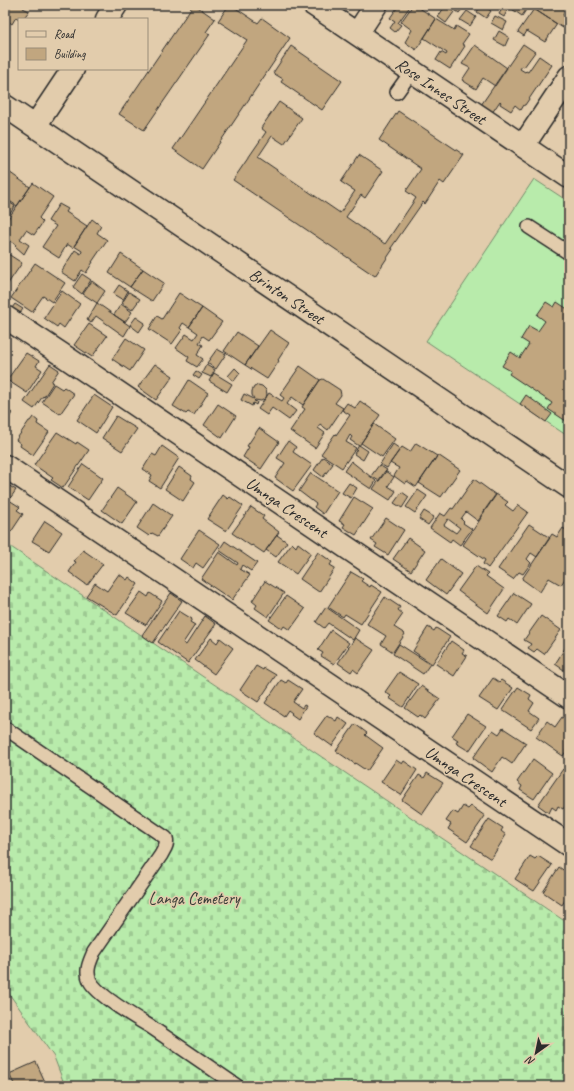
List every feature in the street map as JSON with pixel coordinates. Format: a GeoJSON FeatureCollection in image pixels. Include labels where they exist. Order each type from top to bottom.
{"type":"FeatureCollection","features":[{"type":"Feature","properties":{"kind":"street"},"geometry":{"type":"LineString","coordinates":[[108,18],[116,5]]}},
{"type":"Feature","properties":{"kind":"street","name":"Rose Innes Street"},"geometry":{"type":"LineString","coordinates":[[314,5],[569,177]]}},
{"type":"Feature","properties":{"kind":"street"},"geometry":{"type":"LineString","coordinates":[[357,34],[376,5]]}},
{"type":"Feature","properties":{"kind":"street"},"geometry":{"type":"LineString","coordinates":[[35,126],[72,70]]}},
{"type":"Feature","properties":{"kind":"street"},"geometry":{"type":"LineString","coordinates":[[523,146],[569,76]]}},
{"type":"Feature","properties":{"kind":"street","name":"Brinton Street"},"geometry":{"type":"LineString","coordinates":[[5,106],[569,487]]}},
{"type":"Feature","properties":{"kind":"street","name":"Umnga Crescent"},"geometry":{"type":"LineString","coordinates":[[5,317],[569,697]]}},
{"type":"Feature","properties":{"kind":"street","name":"Umnga Crescent"},"geometry":{"type":"LineString","coordinates":[[5,466],[569,845]]}},
{"type":"Feature","properties":{"kind":"lane"},"geometry":{"type":"LineString","coordinates":[[398,92],[412,71]]}},
{"type":"Feature","properties":{"kind":"lane"},"geometry":{"type":"LineString","coordinates":[[529,227],[569,253]]}},
{"type":"Feature","properties":{"kind":"lane"},"geometry":{"type":"LineString","coordinates":[[5,728],[166,838],[167,842],[161,855],[94,952],[89,963],[88,973],[90,981],[95,988],[116,1004],[237,1086]]}},
{"type":"Feature","properties":{"kind":"green space"},"geometry":{"type":"Polygon","coordinates":[[[534,179],[569,202],[569,437],[426,341],[534,179]]]}},
{"type":"Feature","properties":{"kind":"green space","name":"Langa Cemetery"},"geometry":{"type":"Polygon","coordinates":[[[5,543],[569,924],[569,1086],[65,1086],[54,1057],[5,988],[5,543]]]}},
{"type":"Feature","properties":{"kind":"building"},"geometry":{"type":"Polygon","coordinates":[[[5,5],[25,5],[23,8],[29,11],[24,18],[16,17],[12,24],[5,19],[5,5]]]}},
{"type":"Feature","properties":{"kind":"building"},"geometry":{"type":"Polygon","coordinates":[[[193,5],[215,19],[206,32],[210,34],[144,130],[119,114],[193,5]]]}},
{"type":"Feature","properties":{"kind":"building"},"geometry":{"type":"Polygon","coordinates":[[[229,5],[258,23],[262,18],[290,38],[202,169],[173,149],[247,40],[218,21],[229,5]]]}},
{"type":"Feature","properties":{"kind":"building"},"geometry":{"type":"Polygon","coordinates":[[[399,5],[411,5],[398,23],[401,25],[395,32],[390,28],[395,21],[390,18],[399,5]]]}},
{"type":"Feature","properties":{"kind":"building"},"geometry":{"type":"Polygon","coordinates":[[[413,5],[436,19],[416,50],[405,42],[412,30],[401,22],[413,5]]]}},
{"type":"Feature","properties":{"kind":"building"},"geometry":{"type":"Polygon","coordinates":[[[448,5],[465,5],[459,13],[448,5]]]}},
{"type":"Feature","properties":{"kind":"building"},"geometry":{"type":"Polygon","coordinates":[[[481,5],[491,11],[486,18],[477,12],[481,5]]]}},
{"type":"Feature","properties":{"kind":"building"},"geometry":{"type":"Polygon","coordinates":[[[506,5],[525,5],[528,7],[522,16],[506,5]]]}},
{"type":"Feature","properties":{"kind":"building"},"geometry":{"type":"Polygon","coordinates":[[[528,5],[568,5],[569,6],[563,15],[569,19],[563,28],[528,5]]]}},
{"type":"Feature","properties":{"kind":"building"},"geometry":{"type":"Polygon","coordinates":[[[445,6],[454,12],[446,23],[438,17],[445,6]]]}},
{"type":"Feature","properties":{"kind":"building"},"geometry":{"type":"Polygon","coordinates":[[[502,9],[507,11],[504,17],[499,14],[502,9]]]}},
{"type":"Feature","properties":{"kind":"building"},"geometry":{"type":"Polygon","coordinates":[[[534,9],[557,24],[545,42],[527,31],[524,36],[518,32],[534,9]]]}},
{"type":"Feature","properties":{"kind":"building"},"geometry":{"type":"Polygon","coordinates":[[[467,11],[476,17],[470,26],[460,20],[467,11]]]}},
{"type":"Feature","properties":{"kind":"building"},"geometry":{"type":"Polygon","coordinates":[[[495,16],[507,22],[503,30],[491,23],[495,16]]]}},
{"type":"Feature","properties":{"kind":"building"},"geometry":{"type":"Polygon","coordinates":[[[436,19],[454,30],[456,26],[469,34],[462,44],[465,46],[450,69],[436,60],[441,52],[446,55],[447,53],[424,38],[436,19]]]}},
{"type":"Feature","properties":{"kind":"building"},"geometry":{"type":"Polygon","coordinates":[[[499,31],[509,37],[505,46],[494,40],[499,31]]]}},
{"type":"Feature","properties":{"kind":"building"},"geometry":{"type":"Polygon","coordinates":[[[523,44],[535,52],[524,67],[522,66],[520,69],[528,72],[539,56],[552,65],[521,110],[515,105],[511,111],[500,104],[500,101],[492,113],[481,105],[523,44]]]}},
{"type":"Feature","properties":{"kind":"building"},"geometry":{"type":"Polygon","coordinates":[[[475,45],[507,68],[495,86],[483,78],[476,89],[462,80],[470,68],[462,64],[475,45]]]}},
{"type":"Feature","properties":{"kind":"building"},"geometry":{"type":"Polygon","coordinates":[[[291,46],[342,81],[322,110],[281,82],[283,79],[273,73],[291,46]]]}},
{"type":"Feature","properties":{"kind":"building"},"geometry":{"type":"Polygon","coordinates":[[[279,102],[302,118],[284,144],[272,136],[258,157],[340,213],[355,191],[341,182],[359,155],[383,171],[365,198],[361,195],[346,217],[385,244],[416,198],[406,191],[421,169],[379,140],[398,111],[464,155],[444,184],[440,181],[425,204],[423,202],[391,248],[393,249],[375,276],[233,180],[266,132],[261,128],[279,102]]]}},
{"type":"Feature","properties":{"kind":"building"},"geometry":{"type":"Polygon","coordinates":[[[569,126],[569,136],[565,133],[569,126]]]}},
{"type":"Feature","properties":{"kind":"building"},"geometry":{"type":"Polygon","coordinates":[[[569,152],[569,161],[565,158],[569,152]]]}},
{"type":"Feature","properties":{"kind":"building"},"geometry":{"type":"Polygon","coordinates":[[[9,172],[30,187],[17,206],[8,200],[7,201],[15,206],[9,215],[5,213],[5,178],[9,172]]]}},
{"type":"Feature","properties":{"kind":"building"},"geometry":{"type":"Polygon","coordinates":[[[33,183],[53,197],[39,218],[43,222],[34,235],[26,230],[20,239],[29,245],[24,254],[15,246],[16,245],[6,238],[5,239],[5,223],[33,183]]]}},
{"type":"Feature","properties":{"kind":"building"},"geometry":{"type":"Polygon","coordinates":[[[59,204],[68,209],[66,212],[87,226],[73,248],[67,244],[59,258],[42,247],[56,226],[48,221],[59,204]]]}},
{"type":"Feature","properties":{"kind":"building"},"geometry":{"type":"Polygon","coordinates":[[[92,219],[101,226],[97,233],[107,240],[86,273],[82,270],[75,281],[61,272],[75,250],[81,254],[82,251],[74,246],[92,219]]]}},
{"type":"Feature","properties":{"kind":"building"},"geometry":{"type":"Polygon","coordinates":[[[5,252],[22,263],[5,288],[5,252]]]}},
{"type":"Feature","properties":{"kind":"building"},"geometry":{"type":"Polygon","coordinates":[[[121,254],[143,269],[130,287],[109,273],[121,254]]]}},
{"type":"Feature","properties":{"kind":"building"},"geometry":{"type":"Polygon","coordinates":[[[35,263],[65,283],[52,302],[43,296],[32,312],[11,298],[35,263]]]}},
{"type":"Feature","properties":{"kind":"building"},"geometry":{"type":"Polygon","coordinates":[[[143,269],[164,283],[152,301],[130,287],[143,269]]]}},
{"type":"Feature","properties":{"kind":"building"},"geometry":{"type":"Polygon","coordinates":[[[82,274],[91,280],[82,294],[73,287],[82,274]]]}},
{"type":"Feature","properties":{"kind":"building"},"geometry":{"type":"Polygon","coordinates":[[[92,281],[105,291],[97,303],[83,294],[92,281]]]}},
{"type":"Feature","properties":{"kind":"building"},"geometry":{"type":"Polygon","coordinates":[[[119,285],[128,291],[123,300],[113,294],[119,285]]]}},
{"type":"Feature","properties":{"kind":"building"},"geometry":{"type":"Polygon","coordinates":[[[62,291],[80,304],[64,328],[59,324],[57,327],[44,318],[62,291]]]}},
{"type":"Feature","properties":{"kind":"building"},"geometry":{"type":"Polygon","coordinates":[[[129,292],[140,299],[132,310],[122,303],[129,292]]]}},
{"type":"Feature","properties":{"kind":"building"},"geometry":{"type":"Polygon","coordinates":[[[179,293],[202,308],[189,327],[183,323],[180,328],[182,330],[172,344],[149,329],[157,316],[162,319],[179,293]]]}},
{"type":"Feature","properties":{"kind":"building"},"geometry":{"type":"Polygon","coordinates":[[[546,302],[554,307],[557,302],[569,310],[569,423],[548,409],[552,403],[509,374],[511,371],[502,366],[511,352],[520,358],[529,344],[521,339],[529,326],[538,331],[545,321],[537,315],[546,302]]]}},
{"type":"Feature","properties":{"kind":"building"},"geometry":{"type":"Polygon","coordinates":[[[97,303],[130,326],[124,336],[96,316],[91,323],[87,320],[97,303]]]}},
{"type":"Feature","properties":{"kind":"building"},"geometry":{"type":"Polygon","coordinates":[[[15,304],[23,309],[20,313],[12,308],[15,304]]]}},
{"type":"Feature","properties":{"kind":"building"},"geometry":{"type":"Polygon","coordinates":[[[121,304],[132,312],[125,322],[114,315],[121,304]]]}},
{"type":"Feature","properties":{"kind":"building"},"geometry":{"type":"Polygon","coordinates":[[[202,308],[222,322],[209,340],[203,336],[199,343],[203,345],[197,355],[203,359],[197,367],[187,361],[189,357],[176,348],[186,334],[194,339],[198,333],[189,327],[202,308]]]}},
{"type":"Feature","properties":{"kind":"building"},"geometry":{"type":"Polygon","coordinates":[[[136,317],[145,323],[139,332],[130,325],[136,317]]]}},
{"type":"Feature","properties":{"kind":"building"},"geometry":{"type":"Polygon","coordinates":[[[89,324],[107,336],[92,357],[74,345],[89,324]]]}},
{"type":"Feature","properties":{"kind":"building"},"geometry":{"type":"Polygon","coordinates":[[[270,330],[289,343],[267,379],[245,365],[270,330]]]}},
{"type":"Feature","properties":{"kind":"building"},"geometry":{"type":"Polygon","coordinates":[[[237,332],[258,346],[245,365],[224,351],[237,332]]]}},
{"type":"Feature","properties":{"kind":"building"},"geometry":{"type":"Polygon","coordinates":[[[126,338],[144,350],[130,371],[112,359],[126,338]]]}},
{"type":"Feature","properties":{"kind":"building"},"geometry":{"type":"Polygon","coordinates":[[[217,349],[226,354],[216,369],[207,363],[217,349]]]}},
{"type":"Feature","properties":{"kind":"building"},"geometry":{"type":"Polygon","coordinates":[[[26,353],[39,361],[36,366],[42,370],[27,393],[7,380],[26,353]]]}},
{"type":"Feature","properties":{"kind":"building"},"geometry":{"type":"Polygon","coordinates":[[[50,364],[59,370],[51,382],[53,383],[34,409],[24,402],[50,364]]]}},
{"type":"Feature","properties":{"kind":"building"},"geometry":{"type":"Polygon","coordinates":[[[155,364],[173,376],[156,400],[138,387],[155,364]]]}},
{"type":"Feature","properties":{"kind":"building"},"geometry":{"type":"Polygon","coordinates":[[[206,365],[215,370],[211,377],[202,373],[206,365]]]}},
{"type":"Feature","properties":{"kind":"building"},"geometry":{"type":"Polygon","coordinates":[[[300,366],[320,380],[303,405],[292,397],[287,404],[296,411],[289,420],[272,408],[267,415],[258,409],[269,393],[282,401],[284,398],[280,395],[300,366]]]}},
{"type":"Feature","properties":{"kind":"building"},"geometry":{"type":"Polygon","coordinates":[[[235,368],[240,373],[234,381],[228,376],[235,368]]]}},
{"type":"Feature","properties":{"kind":"building"},"geometry":{"type":"Polygon","coordinates":[[[196,371],[202,375],[199,379],[193,375],[196,371]]]}},
{"type":"Feature","properties":{"kind":"building"},"geometry":{"type":"Polygon","coordinates":[[[214,373],[232,384],[227,392],[209,381],[214,373]]]}},
{"type":"Feature","properties":{"kind":"building"},"geometry":{"type":"Polygon","coordinates":[[[323,379],[340,390],[341,395],[335,403],[343,408],[328,430],[320,424],[318,428],[325,433],[315,448],[290,431],[305,409],[302,407],[320,380],[323,379]]]}},
{"type":"Feature","properties":{"kind":"building"},"geometry":{"type":"Polygon","coordinates":[[[189,380],[208,393],[194,415],[188,412],[186,414],[173,406],[189,380]]]}},
{"type":"Feature","properties":{"kind":"building"},"geometry":{"type":"Polygon","coordinates":[[[54,384],[62,389],[64,387],[74,394],[60,414],[42,402],[54,384]]]}},
{"type":"Feature","properties":{"kind":"building"},"geometry":{"type":"Polygon","coordinates":[[[258,385],[262,386],[266,390],[266,398],[261,401],[255,400],[254,401],[257,402],[256,405],[253,403],[252,406],[241,400],[244,394],[254,399],[252,391],[254,387],[258,385]]]}},
{"type":"Feature","properties":{"kind":"building"},"geometry":{"type":"Polygon","coordinates":[[[94,395],[112,407],[96,433],[77,420],[94,395]]]}},
{"type":"Feature","properties":{"kind":"building"},"geometry":{"type":"Polygon","coordinates":[[[526,395],[552,414],[546,422],[520,404],[526,395]]]}},
{"type":"Feature","properties":{"kind":"building"},"geometry":{"type":"Polygon","coordinates":[[[360,401],[380,415],[359,446],[350,440],[352,437],[350,435],[346,442],[356,448],[342,468],[321,454],[350,415],[342,410],[347,403],[355,408],[360,401]]]}},
{"type":"Feature","properties":{"kind":"building"},"geometry":{"type":"Polygon","coordinates":[[[218,404],[236,416],[222,438],[204,425],[218,404]]]}},
{"type":"Feature","properties":{"kind":"building"},"geometry":{"type":"Polygon","coordinates":[[[5,408],[12,413],[5,424],[5,408]]]}},
{"type":"Feature","properties":{"kind":"building"},"geometry":{"type":"Polygon","coordinates":[[[116,416],[137,429],[122,451],[102,438],[116,416]]]}},
{"type":"Feature","properties":{"kind":"building"},"geometry":{"type":"Polygon","coordinates":[[[33,417],[38,421],[37,424],[49,432],[33,455],[20,446],[21,444],[16,440],[33,417]]]}},
{"type":"Feature","properties":{"kind":"building"},"geometry":{"type":"Polygon","coordinates":[[[374,424],[395,439],[382,457],[361,443],[374,424]]]}},
{"type":"Feature","properties":{"kind":"building"},"geometry":{"type":"Polygon","coordinates":[[[259,428],[279,442],[261,469],[243,457],[249,447],[247,446],[259,428]]]}},
{"type":"Feature","properties":{"kind":"building"},"geometry":{"type":"Polygon","coordinates":[[[57,432],[89,450],[63,488],[51,480],[53,478],[34,465],[57,432]]]}},
{"type":"Feature","properties":{"kind":"building"},"geometry":{"type":"Polygon","coordinates":[[[288,441],[296,447],[293,452],[312,465],[293,491],[275,478],[285,463],[277,458],[288,441]]]}},
{"type":"Feature","properties":{"kind":"building"},"geometry":{"type":"Polygon","coordinates":[[[416,443],[437,456],[416,487],[407,481],[405,484],[394,476],[399,468],[390,463],[402,447],[410,452],[416,443]]]}},
{"type":"Feature","properties":{"kind":"building"},"geometry":{"type":"Polygon","coordinates":[[[393,444],[400,449],[387,468],[380,464],[393,444]]]}},
{"type":"Feature","properties":{"kind":"building"},"geometry":{"type":"Polygon","coordinates":[[[359,445],[368,451],[363,460],[354,454],[359,445]]]}},
{"type":"Feature","properties":{"kind":"building"},"geometry":{"type":"Polygon","coordinates":[[[162,446],[179,458],[160,488],[149,481],[152,475],[143,469],[152,454],[156,456],[162,446]]]}},
{"type":"Feature","properties":{"kind":"building"},"geometry":{"type":"Polygon","coordinates":[[[438,455],[460,470],[441,497],[419,483],[438,455]]]}},
{"type":"Feature","properties":{"kind":"building"},"geometry":{"type":"Polygon","coordinates":[[[323,457],[333,464],[323,477],[314,470],[323,457]]]}},
{"type":"Feature","properties":{"kind":"building"},"geometry":{"type":"Polygon","coordinates":[[[351,461],[376,481],[371,489],[344,471],[351,461]]]}},
{"type":"Feature","properties":{"kind":"building"},"geometry":{"type":"Polygon","coordinates":[[[83,464],[103,478],[88,500],[68,487],[83,464]]]}},
{"type":"Feature","properties":{"kind":"building"},"geometry":{"type":"Polygon","coordinates":[[[379,465],[387,470],[379,481],[371,476],[379,465]]]}},
{"type":"Feature","properties":{"kind":"building"},"geometry":{"type":"Polygon","coordinates":[[[179,467],[192,476],[191,479],[195,482],[183,501],[165,489],[179,467]]]}},
{"type":"Feature","properties":{"kind":"building"},"geometry":{"type":"Polygon","coordinates":[[[385,471],[394,477],[388,486],[396,491],[390,500],[373,489],[385,471]]]}},
{"type":"Feature","properties":{"kind":"building"},"geometry":{"type":"Polygon","coordinates":[[[311,473],[338,491],[323,514],[314,507],[316,504],[299,491],[311,473]]]}},
{"type":"Feature","properties":{"kind":"building"},"geometry":{"type":"Polygon","coordinates":[[[474,479],[496,495],[478,521],[466,512],[463,516],[461,519],[464,522],[463,523],[472,529],[460,545],[452,539],[450,542],[430,528],[440,513],[445,516],[451,508],[453,509],[474,479]],[[448,519],[444,525],[456,533],[460,528],[448,519]]]}},
{"type":"Feature","properties":{"kind":"building"},"geometry":{"type":"Polygon","coordinates":[[[349,483],[357,488],[351,498],[342,493],[349,483]]]}},
{"type":"Feature","properties":{"kind":"building"},"geometry":{"type":"Polygon","coordinates":[[[8,485],[16,490],[9,500],[20,507],[17,510],[23,514],[11,532],[5,528],[5,489],[8,485]]]}},
{"type":"Feature","properties":{"kind":"building"},"geometry":{"type":"Polygon","coordinates":[[[117,488],[137,502],[122,524],[102,510],[117,488]]]}},
{"type":"Feature","properties":{"kind":"building"},"geometry":{"type":"Polygon","coordinates":[[[418,490],[427,496],[415,513],[406,507],[418,490]]]}},
{"type":"Feature","properties":{"kind":"building"},"geometry":{"type":"Polygon","coordinates":[[[402,492],[409,497],[402,508],[394,503],[402,492]]]}},
{"type":"Feature","properties":{"kind":"building"},"geometry":{"type":"Polygon","coordinates":[[[496,494],[508,502],[505,505],[513,511],[518,505],[528,512],[488,568],[483,564],[485,560],[463,545],[496,494]]]}},
{"type":"Feature","properties":{"kind":"building"},"geometry":{"type":"Polygon","coordinates":[[[223,495],[228,499],[230,497],[243,506],[226,531],[207,519],[223,495]]]}},
{"type":"Feature","properties":{"kind":"building"},"geometry":{"type":"Polygon","coordinates":[[[354,497],[373,509],[356,535],[343,527],[345,524],[339,521],[354,497]]]}},
{"type":"Feature","properties":{"kind":"building"},"geometry":{"type":"Polygon","coordinates":[[[153,503],[172,516],[158,536],[152,533],[149,536],[137,528],[153,503]]]}},
{"type":"Feature","properties":{"kind":"building"},"geometry":{"type":"Polygon","coordinates":[[[251,507],[264,516],[262,519],[279,532],[264,553],[232,533],[251,507]]]}},
{"type":"Feature","properties":{"kind":"building"},"geometry":{"type":"Polygon","coordinates":[[[424,511],[434,517],[428,525],[419,519],[424,511]]]}},
{"type":"Feature","properties":{"kind":"building"},"geometry":{"type":"Polygon","coordinates":[[[386,518],[404,530],[388,555],[375,547],[377,544],[371,540],[386,518]]]}},
{"type":"Feature","properties":{"kind":"building"},"geometry":{"type":"Polygon","coordinates":[[[45,521],[62,532],[49,551],[32,541],[45,521]]]}},
{"type":"Feature","properties":{"kind":"building"},"geometry":{"type":"Polygon","coordinates":[[[529,524],[550,538],[537,557],[531,553],[527,559],[531,563],[523,574],[519,572],[513,579],[498,569],[529,524]]]}},
{"type":"Feature","properties":{"kind":"building"},"geometry":{"type":"Polygon","coordinates":[[[563,528],[569,532],[569,572],[561,585],[549,578],[540,592],[522,579],[552,534],[557,537],[563,528]]]}},
{"type":"Feature","properties":{"kind":"building"},"geometry":{"type":"Polygon","coordinates":[[[199,530],[220,544],[203,568],[196,563],[193,568],[180,559],[199,530]]]}},
{"type":"Feature","properties":{"kind":"building"},"geometry":{"type":"Polygon","coordinates":[[[277,535],[287,542],[276,557],[266,550],[277,535]]]}},
{"type":"Feature","properties":{"kind":"building"},"geometry":{"type":"Polygon","coordinates":[[[408,538],[425,550],[411,571],[393,559],[408,538]]]}},
{"type":"Feature","properties":{"kind":"building"},"geometry":{"type":"Polygon","coordinates":[[[225,541],[257,563],[251,571],[242,565],[240,569],[250,575],[232,600],[201,579],[219,552],[237,565],[238,563],[219,550],[225,541]]]}},
{"type":"Feature","properties":{"kind":"building"},"geometry":{"type":"Polygon","coordinates":[[[292,543],[296,547],[298,543],[311,553],[296,574],[278,562],[292,543]]]}},
{"type":"Feature","properties":{"kind":"building"},"geometry":{"type":"Polygon","coordinates":[[[83,550],[103,564],[87,585],[69,572],[76,562],[74,561],[83,550]]]}},
{"type":"Feature","properties":{"kind":"building"},"geometry":{"type":"Polygon","coordinates":[[[318,552],[332,562],[330,565],[335,568],[319,592],[300,579],[318,552]]]}},
{"type":"Feature","properties":{"kind":"building"},"geometry":{"type":"Polygon","coordinates":[[[441,559],[461,574],[446,595],[426,580],[441,559]]]}},
{"type":"Feature","properties":{"kind":"building"},"geometry":{"type":"Polygon","coordinates":[[[476,566],[488,574],[486,576],[504,589],[488,613],[458,591],[476,566]]]}},
{"type":"Feature","properties":{"kind":"building"},"geometry":{"type":"Polygon","coordinates":[[[351,572],[363,579],[361,581],[370,587],[371,585],[382,592],[361,624],[345,614],[343,617],[328,607],[351,572]]]}},
{"type":"Feature","properties":{"kind":"building"},"geometry":{"type":"Polygon","coordinates":[[[119,574],[127,580],[129,577],[138,584],[117,615],[86,596],[95,583],[107,591],[119,574]]]}},
{"type":"Feature","properties":{"kind":"building"},"geometry":{"type":"Polygon","coordinates":[[[265,581],[284,593],[268,617],[255,608],[257,605],[252,601],[265,581]]]}},
{"type":"Feature","properties":{"kind":"building"},"geometry":{"type":"Polygon","coordinates":[[[141,592],[148,597],[150,593],[162,601],[146,625],[126,613],[141,592]]]}},
{"type":"Feature","properties":{"kind":"building"},"geometry":{"type":"Polygon","coordinates":[[[171,593],[182,601],[153,643],[142,635],[171,593]]]}},
{"type":"Feature","properties":{"kind":"building"},"geometry":{"type":"Polygon","coordinates":[[[514,593],[531,604],[517,625],[509,619],[507,622],[498,616],[514,593]]]}},
{"type":"Feature","properties":{"kind":"building"},"geometry":{"type":"Polygon","coordinates":[[[286,596],[305,609],[290,630],[284,626],[282,629],[269,620],[286,596]]]}},
{"type":"Feature","properties":{"kind":"building"},"geometry":{"type":"Polygon","coordinates":[[[385,597],[400,607],[398,610],[403,614],[394,627],[405,634],[393,652],[381,644],[386,636],[367,624],[385,597]]]}},
{"type":"Feature","properties":{"kind":"building"},"geometry":{"type":"Polygon","coordinates":[[[326,607],[359,630],[353,640],[328,623],[324,628],[316,622],[326,607]]]}},
{"type":"Feature","properties":{"kind":"building"},"geometry":{"type":"Polygon","coordinates":[[[179,611],[192,619],[190,622],[195,625],[183,643],[186,645],[205,616],[216,624],[188,663],[158,642],[179,611]]]}},
{"type":"Feature","properties":{"kind":"building"},"geometry":{"type":"Polygon","coordinates":[[[541,616],[561,630],[544,654],[537,649],[534,652],[528,648],[531,644],[524,640],[541,616]]]}},
{"type":"Feature","properties":{"kind":"building"},"geometry":{"type":"Polygon","coordinates":[[[428,627],[434,631],[436,628],[450,637],[432,664],[413,651],[428,627]]]}},
{"type":"Feature","properties":{"kind":"building"},"geometry":{"type":"Polygon","coordinates":[[[331,630],[349,643],[334,664],[321,656],[323,653],[318,650],[331,630]]]}},
{"type":"Feature","properties":{"kind":"building"},"geometry":{"type":"Polygon","coordinates":[[[211,638],[217,643],[220,638],[233,648],[214,674],[195,660],[211,638]]]}},
{"type":"Feature","properties":{"kind":"building"},"geometry":{"type":"Polygon","coordinates":[[[355,638],[374,650],[358,673],[353,669],[351,672],[338,663],[355,638]]]}},
{"type":"Feature","properties":{"kind":"building"},"geometry":{"type":"Polygon","coordinates":[[[451,641],[464,650],[462,653],[467,656],[454,676],[436,664],[451,641]]]}},
{"type":"Feature","properties":{"kind":"building"},"geometry":{"type":"Polygon","coordinates":[[[569,642],[569,669],[567,672],[555,664],[569,642]]]}},
{"type":"Feature","properties":{"kind":"building"},"geometry":{"type":"Polygon","coordinates":[[[399,644],[430,664],[423,674],[393,654],[399,644]]]}},
{"type":"Feature","properties":{"kind":"building"},"geometry":{"type":"Polygon","coordinates":[[[256,666],[263,670],[264,668],[276,675],[258,702],[240,690],[256,666]]]}},
{"type":"Feature","properties":{"kind":"building"},"geometry":{"type":"Polygon","coordinates":[[[399,672],[418,684],[403,707],[389,698],[391,696],[385,692],[399,672]]]}},
{"type":"Feature","properties":{"kind":"building"},"geometry":{"type":"Polygon","coordinates":[[[493,678],[499,682],[501,680],[513,688],[498,710],[479,698],[493,678]]]}},
{"type":"Feature","properties":{"kind":"building"},"geometry":{"type":"Polygon","coordinates":[[[281,680],[286,683],[288,680],[302,689],[293,702],[302,708],[304,705],[306,706],[298,719],[288,710],[284,716],[265,703],[281,680]]]}},
{"type":"Feature","properties":{"kind":"building"},"geometry":{"type":"Polygon","coordinates":[[[421,686],[440,699],[425,719],[420,715],[418,717],[405,708],[421,686]]]}},
{"type":"Feature","properties":{"kind":"building"},"geometry":{"type":"Polygon","coordinates":[[[518,687],[531,695],[529,699],[534,703],[529,711],[539,718],[531,729],[502,710],[518,687]]]}},
{"type":"Feature","properties":{"kind":"building"},"geometry":{"type":"Polygon","coordinates":[[[467,714],[486,726],[469,751],[456,743],[458,740],[452,736],[467,714]]]}},
{"type":"Feature","properties":{"kind":"building"},"geometry":{"type":"Polygon","coordinates":[[[327,715],[336,721],[338,717],[348,724],[332,746],[314,733],[327,715]]]}},
{"type":"Feature","properties":{"kind":"building"},"geometry":{"type":"Polygon","coordinates":[[[562,717],[569,721],[569,747],[563,756],[536,737],[547,721],[555,727],[562,717]]]}},
{"type":"Feature","properties":{"kind":"building"},"geometry":{"type":"Polygon","coordinates":[[[355,724],[367,733],[365,735],[383,748],[367,771],[336,751],[355,724]]]}},
{"type":"Feature","properties":{"kind":"building"},"geometry":{"type":"Polygon","coordinates":[[[503,728],[526,743],[512,764],[502,757],[492,772],[473,758],[493,730],[499,734],[503,728]]]}},
{"type":"Feature","properties":{"kind":"building"},"geometry":{"type":"Polygon","coordinates":[[[533,759],[552,773],[534,799],[520,790],[522,786],[517,782],[533,759]]]}},
{"type":"Feature","properties":{"kind":"building"},"geometry":{"type":"Polygon","coordinates":[[[396,760],[402,764],[404,761],[417,770],[401,795],[381,782],[396,760]]]}},
{"type":"Feature","properties":{"kind":"building"},"geometry":{"type":"Polygon","coordinates":[[[563,769],[569,773],[569,801],[563,809],[558,806],[556,810],[552,807],[549,813],[538,805],[563,769]]]}},
{"type":"Feature","properties":{"kind":"building"},"geometry":{"type":"Polygon","coordinates":[[[427,773],[443,783],[422,814],[402,800],[419,775],[424,778],[427,773]]]}},
{"type":"Feature","properties":{"kind":"building"},"geometry":{"type":"Polygon","coordinates":[[[463,806],[468,809],[471,806],[485,816],[467,842],[448,829],[451,824],[446,821],[453,811],[458,814],[463,806]]]}},
{"type":"Feature","properties":{"kind":"building"},"geometry":{"type":"Polygon","coordinates":[[[489,819],[503,828],[501,831],[506,835],[491,859],[471,846],[489,819]]]}},
{"type":"Feature","properties":{"kind":"building"},"geometry":{"type":"Polygon","coordinates":[[[530,856],[535,859],[538,856],[552,865],[534,891],[515,879],[530,856]]]}},
{"type":"Feature","properties":{"kind":"building"},"geometry":{"type":"Polygon","coordinates":[[[559,867],[566,872],[569,868],[569,894],[562,905],[543,892],[559,867]]]}},
{"type":"Feature","properties":{"kind":"building"},"geometry":{"type":"Polygon","coordinates":[[[36,1062],[47,1086],[15,1086],[9,1074],[36,1062]]]}}]}
